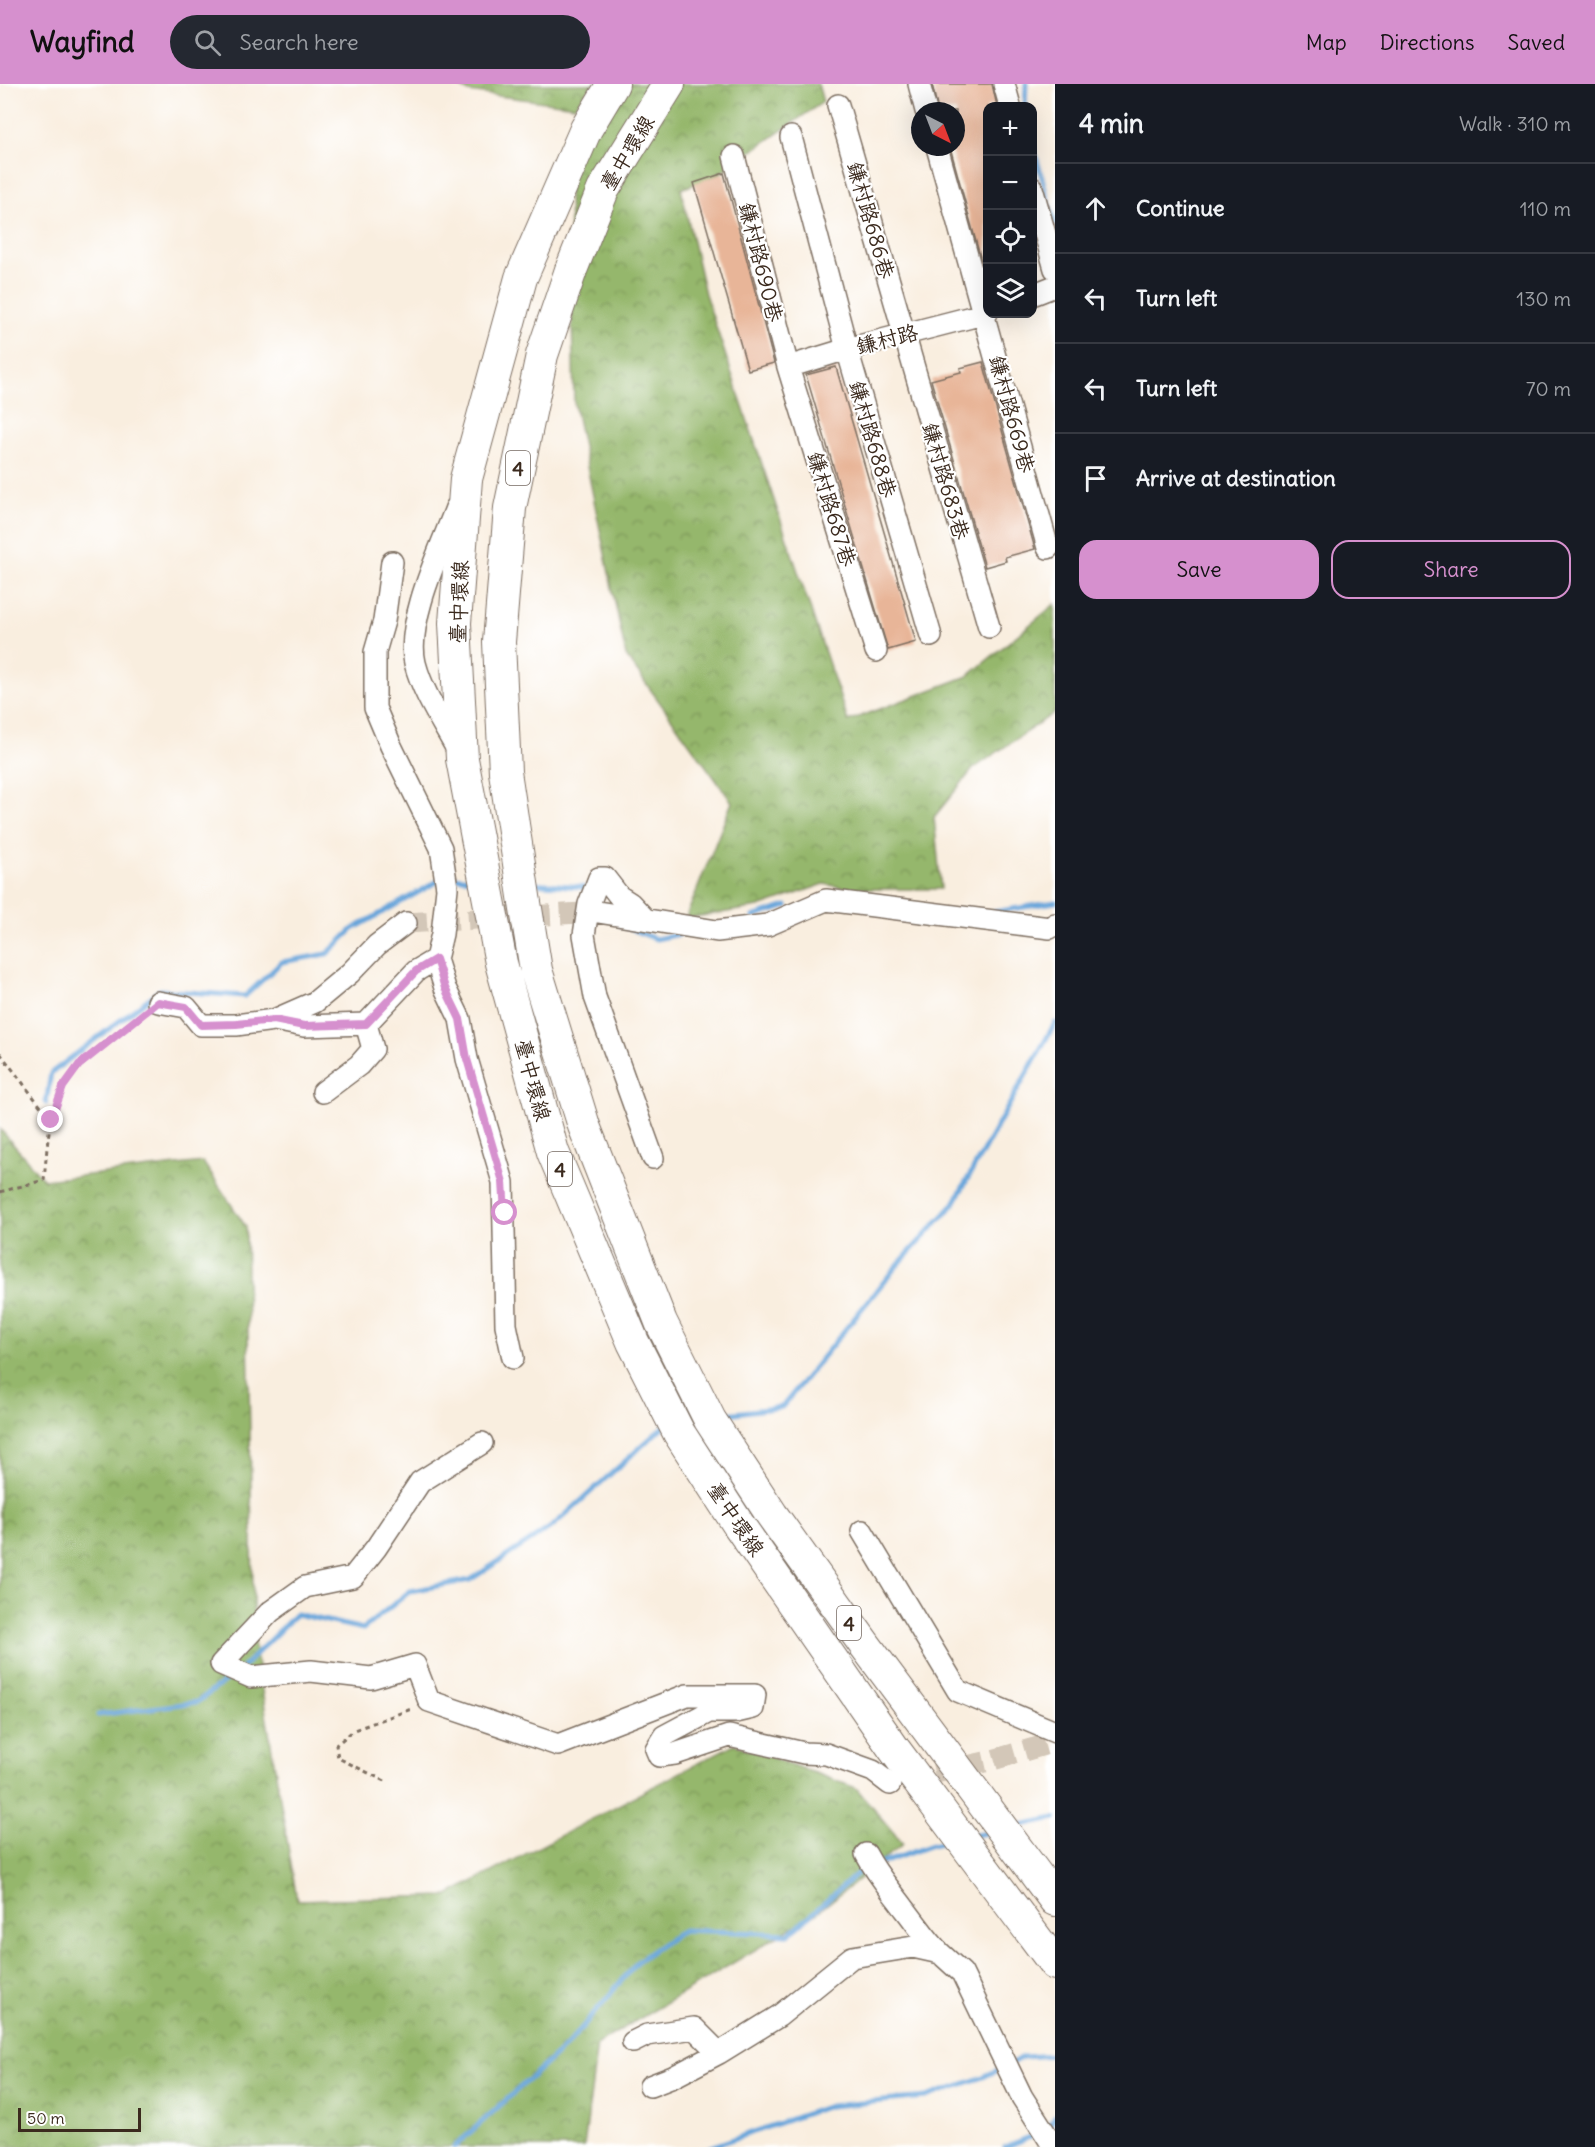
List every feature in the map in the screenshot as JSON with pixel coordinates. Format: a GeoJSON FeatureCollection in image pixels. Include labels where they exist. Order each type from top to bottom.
{"type":"FeatureCollection","features":[{"type":"Feature","properties":{"kind":"highway","name":"臺中環線"},"geometry":{"type":"LineString","coordinates":[[613,84],[586,129],[521,278],[466,479],[455,622],[462,759],[501,963],[553,1152],[633,1342],[673,1421],[738,1524],[894,1749],[1055,1964]]}},
{"type":"Feature","properties":{"kind":"highway","name":"臺中環線"},"geometry":{"type":"LineString","coordinates":[[669,84],[603,190],[571,270],[542,355],[510,508],[499,642],[505,772],[536,970],[584,1126],[661,1322],[708,1415],[772,1515],[865,1645],[1055,1900]]}},
{"type":"Feature","properties":{"kind":"street"},"geometry":{"type":"LineString","coordinates":[[919,84],[924,102]]}},
{"type":"Feature","properties":{"kind":"street"},"geometry":{"type":"LineString","coordinates":[[1004,84],[1009,102]]}},
{"type":"Feature","properties":{"kind":"street","name":"鎌村路686巷"},"geometry":{"type":"LineString","coordinates":[[838,105],[903,335]]}},
{"type":"Feature","properties":{"kind":"street","name":"鎌村路688巷"},"geometry":{"type":"LineString","coordinates":[[791,137],[847,349],[931,636]]}},
{"type":"Feature","properties":{"kind":"street","name":"鎌村路690巷"},"geometry":{"type":"LineString","coordinates":[[734,156],[788,367]]}},
{"type":"Feature","properties":{"kind":"street","name":"鎌村路669巷"},"geometry":{"type":"LineString","coordinates":[[940,156],[983,304]]}},
{"type":"Feature","properties":{"kind":"street"},"geometry":{"type":"LineString","coordinates":[[1037,206],[1055,269]]}},
{"type":"Feature","properties":{"kind":"street"},"geometry":{"type":"LineString","coordinates":[[1037,293],[1055,286]]}},
{"type":"Feature","properties":{"kind":"street","name":"鎌村路"},"geometry":{"type":"LineString","coordinates":[[788,367],[847,349],[983,315]]}},
{"type":"Feature","properties":{"kind":"street","name":"鎌村路669巷"},"geometry":{"type":"LineString","coordinates":[[987,318],[1048,548]]}},
{"type":"Feature","properties":{"kind":"street","name":"鎌村路683巷"},"geometry":{"type":"LineString","coordinates":[[903,335],[989,627]]}},
{"type":"Feature","properties":{"kind":"street","name":"鎌村路687巷"},"geometry":{"type":"LineString","coordinates":[[788,367],[876,651]]}},
{"type":"Feature","properties":{"kind":"street"},"geometry":{"type":"LineString","coordinates":[[462,759],[422,683],[415,662],[413,641],[428,584],[466,479]]}},
{"type":"Feature","properties":{"kind":"street"},"geometry":{"type":"LineString","coordinates":[[392,562],[384,621],[375,652],[375,708],[441,848],[447,888],[442,934],[436,959],[445,988],[460,1019],[467,1059],[503,1182],[506,1325],[513,1358]]}},
{"type":"Feature","properties":{"kind":"street"},"geometry":{"type":"LineString","coordinates":[[645,919],[630,903],[619,896],[605,878],[599,878],[589,904],[584,935],[595,997],[652,1158]]}},
{"type":"Feature","properties":{"kind":"street"},"geometry":{"type":"LineString","coordinates":[[598,912],[717,931],[768,925],[826,900],[1050,928],[1055,924]]}},
{"type":"Feature","properties":{"kind":"street"},"geometry":{"type":"LineString","coordinates":[[274,1020],[315,1002],[350,973],[377,945],[406,923]]}},
{"type":"Feature","properties":{"kind":"street"},"geometry":{"type":"LineString","coordinates":[[158,1002],[186,1007],[201,1025],[274,1020],[304,1026],[366,1024],[416,971],[436,959]]}},
{"type":"Feature","properties":{"kind":"street"},"geometry":{"type":"LineString","coordinates":[[323,1092],[359,1065],[373,1049],[366,1024]]}},
{"type":"Feature","properties":{"kind":"street"},"geometry":{"type":"LineString","coordinates":[[482,1443],[420,1482],[376,1548],[353,1577],[304,1587],[270,1612],[221,1664],[251,1677],[311,1671],[371,1678],[415,1665],[429,1701],[558,1745],[687,1695],[754,1695],[753,1708],[736,1712],[709,1712],[664,1736],[656,1749],[659,1756],[675,1754],[729,1736],[804,1753],[826,1755],[873,1771],[890,1784]]}},
{"type":"Feature","properties":{"kind":"street"},"geometry":{"type":"LineString","coordinates":[[862,1531],[958,1691],[1055,1732]]}},
{"type":"Feature","properties":{"kind":"street"},"geometry":{"type":"LineString","coordinates":[[866,1854],[877,1876],[927,1940],[962,1973],[1022,2097],[1054,2147]]}},
{"type":"Feature","properties":{"kind":"street"},"geometry":{"type":"LineString","coordinates":[[650,2086],[719,2053],[779,2016],[852,1957],[913,1947],[940,1953]]}},
{"type":"Feature","properties":{"kind":"street"},"geometry":{"type":"LineString","coordinates":[[633,2042],[647,2035],[694,2028],[719,2053]]}},
{"type":"Feature","properties":{"kind":"path"},"geometry":{"type":"LineString","coordinates":[[0,1192],[44,1180],[51,1120],[63,1087],[79,1065],[158,1002]]}},
{"type":"Feature","properties":{"kind":"path"},"geometry":{"type":"LineString","coordinates":[[0,1053],[51,1120]]}},
{"type":"Feature","properties":{"kind":"path"},"geometry":{"type":"LineString","coordinates":[[385,1781],[338,1758],[336,1745],[354,1730],[429,1701]]}},
{"type":"Feature","properties":{"kind":"green space"},"geometry":{"type":"Polygon","coordinates":[[[455,84],[593,84],[575,106],[469,92],[455,84]]]}},
{"type":"Feature","properties":{"kind":"green space"},"geometry":{"type":"Polygon","coordinates":[[[626,84],[818,84],[823,102],[714,177],[681,189],[705,294],[848,721],[968,676],[1055,604],[1055,712],[973,769],[934,817],[941,889],[852,889],[824,884],[759,907],[688,918],[687,915],[732,802],[626,656],[574,403],[568,144],[626,84]]]}},
{"type":"Feature","properties":{"kind":"green space"},"geometry":{"type":"Polygon","coordinates":[[[0,1129],[44,1180],[203,1162],[246,1227],[254,1642],[297,1900],[446,1896],[734,1744],[856,1788],[903,1844],[815,1914],[597,2044],[584,2147],[0,2147],[0,1129]]]}},
{"type":"Feature","properties":{"kind":"building"},"geometry":{"type":"Polygon","coordinates":[[[932,84],[992,84],[996,102],[983,102],[983,259],[981,260],[952,156],[965,156],[965,102],[936,102],[932,84]]]}},
{"type":"Feature","properties":{"kind":"building"},"geometry":{"type":"Polygon","coordinates":[[[724,173],[774,363],[748,370],[694,183],[724,173]]]}},
{"type":"Feature","properties":{"kind":"building"},"geometry":{"type":"Polygon","coordinates":[[[983,362],[1035,549],[1005,557],[1006,561],[985,567],[931,380],[961,372],[960,368],[983,362]]]}},
{"type":"Feature","properties":{"kind":"building"},"geometry":{"type":"Polygon","coordinates":[[[836,367],[916,642],[888,650],[806,375],[836,367]]]}},
{"type":"Feature","properties":{"kind":"waterway"},"geometry":{"type":"LineString","coordinates":[[1025,102],[1026,84]]}},
{"type":"Feature","properties":{"kind":"waterway"},"geometry":{"type":"LineString","coordinates":[[1036,156],[1055,224]]}},
{"type":"Feature","properties":{"kind":"waterway"},"geometry":{"type":"LineString","coordinates":[[451,877],[475,879]]}},
{"type":"Feature","properties":{"kind":"waterway"},"geometry":{"type":"LineString","coordinates":[[46,1103],[51,1073],[160,990],[245,996],[282,962],[327,954],[353,929],[440,880]]}},
{"type":"Feature","properties":{"kind":"waterway"},"geometry":{"type":"LineString","coordinates":[[532,883],[582,887],[589,893]]}},
{"type":"Feature","properties":{"kind":"waterway"},"geometry":{"type":"LineString","coordinates":[[994,912],[1055,902]]}},
{"type":"Feature","properties":{"kind":"waterway"},"geometry":{"type":"LineString","coordinates":[[753,917],[787,906]]}},
{"type":"Feature","properties":{"kind":"waterway"},"geometry":{"type":"LineString","coordinates":[[620,925],[656,939],[680,934]]}},
{"type":"Feature","properties":{"kind":"waterway"},"geometry":{"type":"LineString","coordinates":[[719,1415],[782,1407],[895,1268],[953,1205],[1055,1023]]}},
{"type":"Feature","properties":{"kind":"waterway"},"geometry":{"type":"LineString","coordinates":[[243,1667],[296,1614],[363,1629],[410,1591],[470,1580],[554,1525],[664,1426]]}},
{"type":"Feature","properties":{"kind":"waterway"},"geometry":{"type":"LineString","coordinates":[[98,1715],[197,1702],[234,1675]]}},
{"type":"Feature","properties":{"kind":"waterway"},"geometry":{"type":"LineString","coordinates":[[1012,1827],[1055,1818]]}},
{"type":"Feature","properties":{"kind":"waterway"},"geometry":{"type":"LineString","coordinates":[[971,1836],[991,1832]]}},
{"type":"Feature","properties":{"kind":"waterway"},"geometry":{"type":"LineString","coordinates":[[877,1865],[932,1845],[950,1841]]}},
{"type":"Feature","properties":{"kind":"waterway"},"geometry":{"type":"LineString","coordinates":[[454,2147],[568,2044],[639,1960],[683,1930],[789,1934],[859,1872],[868,1869]]}},
{"type":"Feature","properties":{"kind":"waterway"},"geometry":{"type":"LineString","coordinates":[[1010,2064],[1023,2057],[1055,2055]]}},
{"type":"Feature","properties":{"kind":"waterway"},"geometry":{"type":"LineString","coordinates":[[710,2147],[829,2106],[926,2097],[1002,2068]]}},
{"type":"Feature","properties":{"kind":"waterway"},"geometry":{"type":"LineString","coordinates":[[1048,2129],[1055,2116]]}},
{"type":"Feature","properties":{"kind":"waterway"},"geometry":{"type":"LineString","coordinates":[[1005,2147],[1040,2133]]}},
{"type":"Feature","properties":{"kind":"tunnel"},"geometry":{"type":"LineString","coordinates":[[406,923],[598,912]]}},
{"type":"Feature","properties":{"kind":"tunnel"},"geometry":{"type":"LineString","coordinates":[[904,1780],[989,1761],[1055,1742]]}},
{"type":"Feature","properties":{"kind":"route"},"geometry":{"type":"LineString","coordinates":[[51,1120],[63,1087],[79,1065],[158,1002],[186,1007],[201,1025],[274,1020],[304,1026],[366,1024],[416,971],[436,959],[445,988],[460,1019],[467,1059],[503,1182],[505,1213]]}}]}
